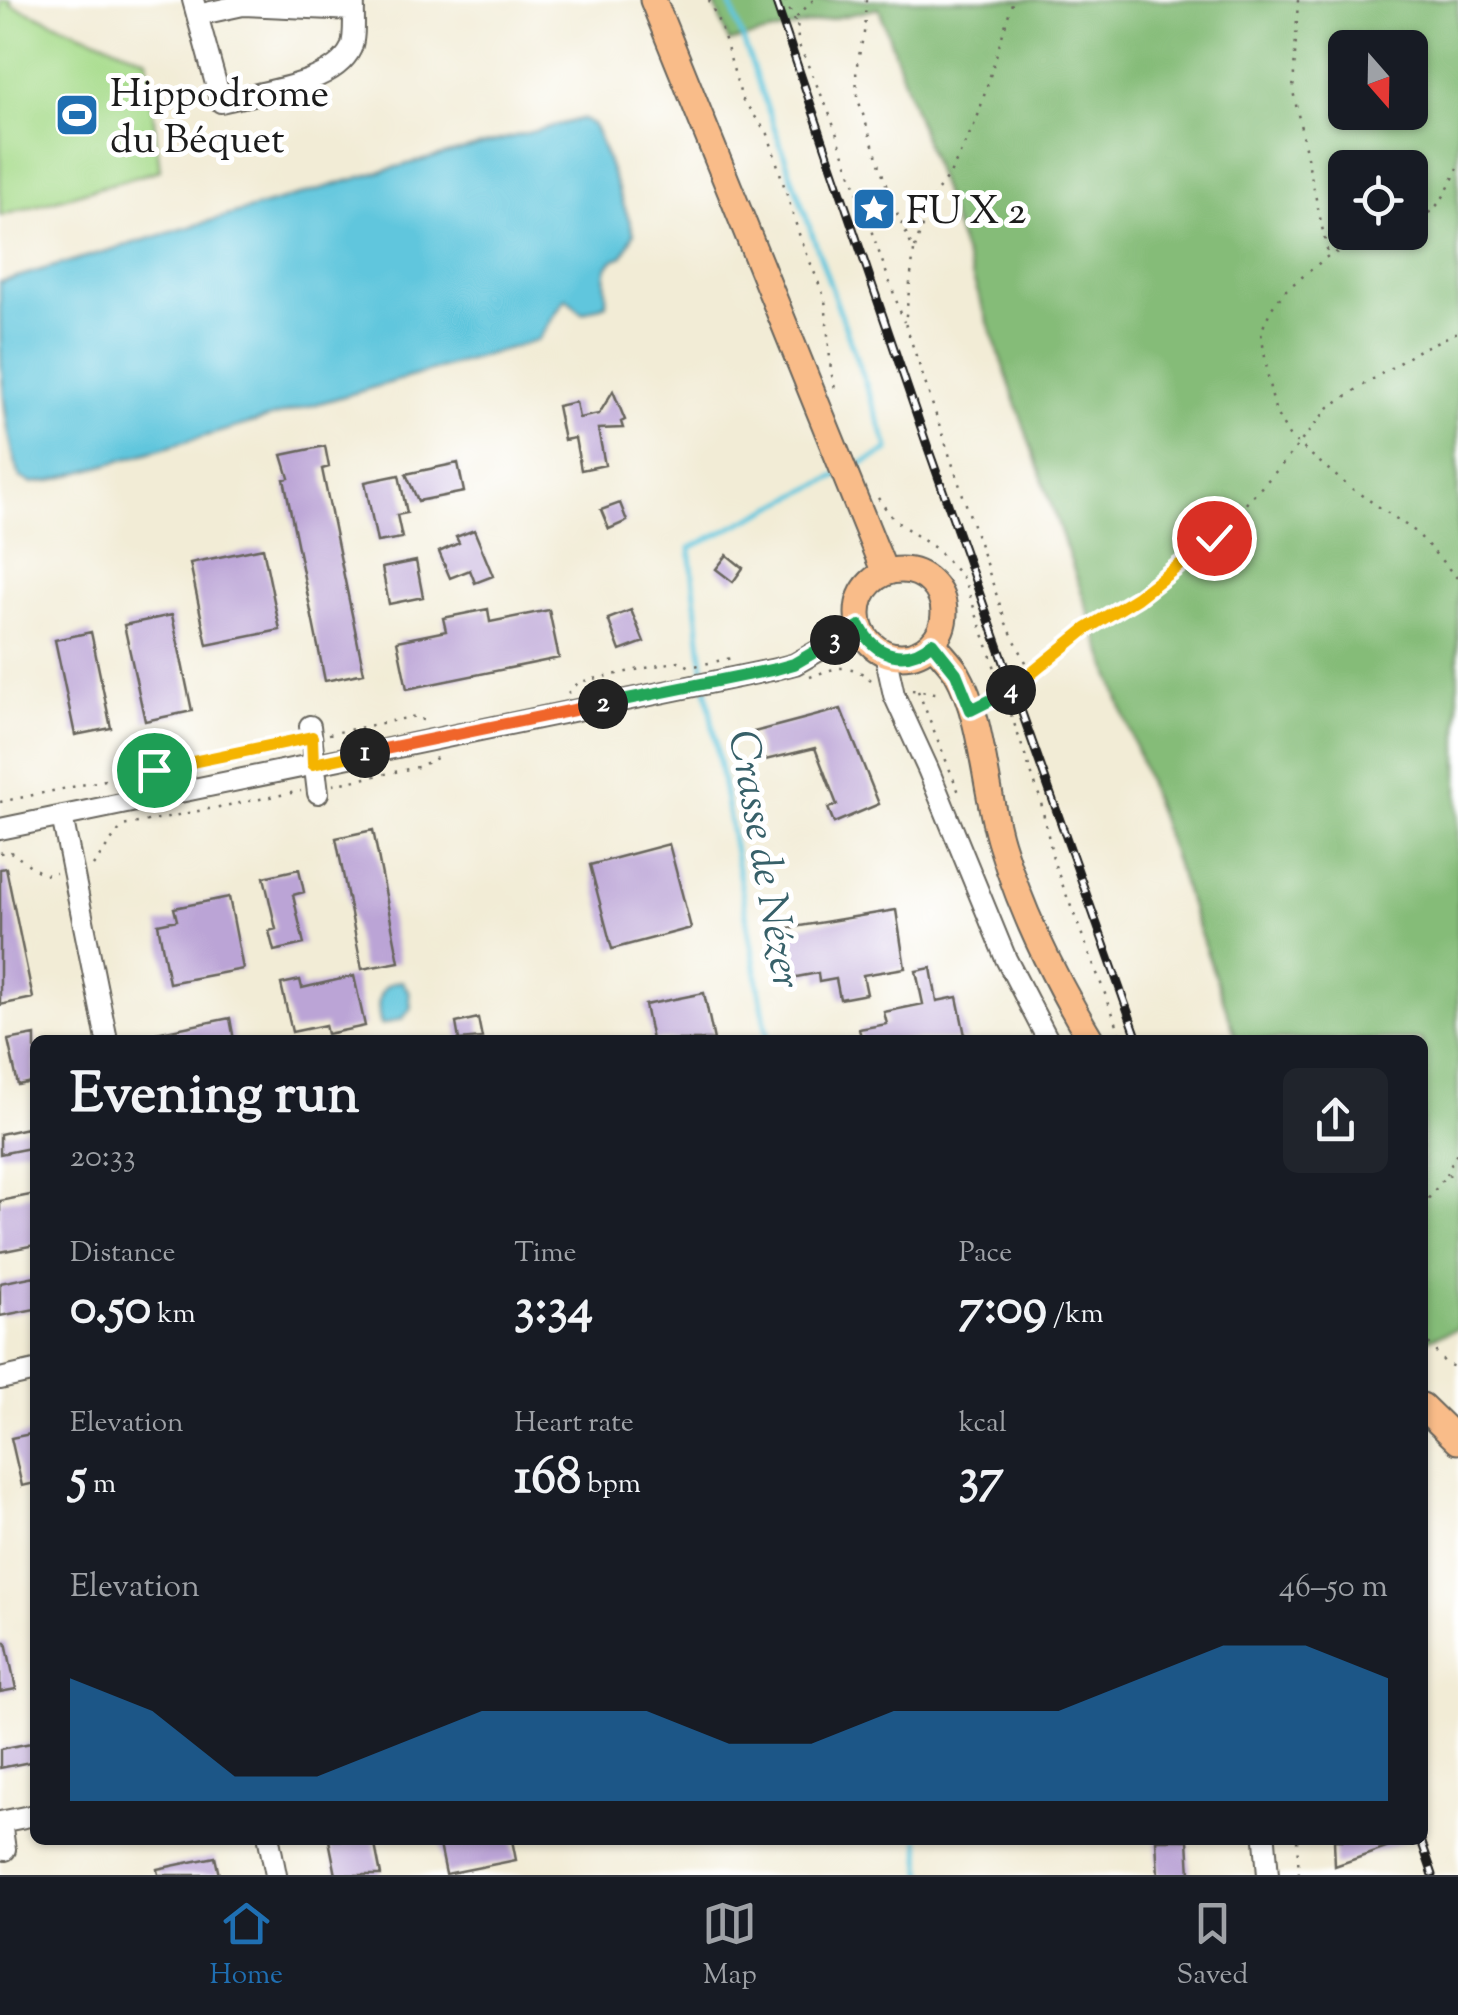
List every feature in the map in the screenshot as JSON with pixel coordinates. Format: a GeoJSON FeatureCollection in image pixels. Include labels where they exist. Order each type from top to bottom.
{"type":"FeatureCollection","features":[{"type":"Feature","properties":{"kind":"main road"},"geometry":{"type":"LineString","coordinates":[[653,0],[854,482],[885,574]]}},
{"type":"Feature","properties":{"kind":"main road"},"geometry":{"type":"LineString","coordinates":[[913,572],[937,589],[944,616],[941,631],[932,643],[910,656],[885,654],[874,647],[860,626],[860,601],[874,580],[885,574],[913,572]]}},
{"type":"Feature","properties":{"kind":"main road"},"geometry":{"type":"LineString","coordinates":[[932,643],[956,673],[971,710],[986,792],[1001,846],[1036,939],[1088,1035]]}},
{"type":"Feature","properties":{"kind":"main road"},"geometry":{"type":"LineString","coordinates":[[1428,1412],[1458,1440]]}},
{"type":"Feature","properties":{"kind":"street"},"geometry":{"type":"LineString","coordinates":[[354,5],[352,46],[336,68],[316,78],[222,102],[195,8],[354,5]]}},
{"type":"Feature","properties":{"kind":"street"},"geometry":{"type":"LineString","coordinates":[[0,829],[313,764],[703,673],[794,664],[860,626]]}},
{"type":"Feature","properties":{"kind":"street"},"geometry":{"type":"LineString","coordinates":[[885,654],[892,686],[1006,959],[1045,1035]]}},
{"type":"Feature","properties":{"kind":"street"},"geometry":{"type":"LineString","coordinates":[[311,732],[317,791]]}},
{"type":"Feature","properties":{"kind":"street"},"geometry":{"type":"LineString","coordinates":[[62,816],[106,1035]]}},
{"type":"Feature","properties":{"kind":"street"},"geometry":{"type":"LineString","coordinates":[[0,1379],[30,1372]]}},
{"type":"Feature","properties":{"kind":"street"},"geometry":{"type":"LineString","coordinates":[[4,1850],[0,1822],[30,1815]]}},
{"type":"Feature","properties":{"kind":"street"},"geometry":{"type":"LineString","coordinates":[[270,1845],[276,1875]]}},
{"type":"Feature","properties":{"kind":"street"},"geometry":{"type":"LineString","coordinates":[[1265,1845],[1268,1875]]}},
{"type":"Feature","properties":{"kind":"path"},"geometry":{"type":"LineString","coordinates":[[709,0],[742,98],[768,134],[825,299],[830,371],[836,395]]}},
{"type":"Feature","properties":{"kind":"path"},"geometry":{"type":"LineString","coordinates":[[786,0],[798,43],[828,110],[905,323],[1006,623],[1032,674]]}},
{"type":"Feature","properties":{"kind":"path"},"geometry":{"type":"LineString","coordinates":[[795,22],[812,0]]}},
{"type":"Feature","properties":{"kind":"path"},"geometry":{"type":"LineString","coordinates":[[866,0],[856,96],[891,200],[914,250]]}},
{"type":"Feature","properties":{"kind":"path"},"geometry":{"type":"LineString","coordinates":[[905,323],[914,250],[932,199],[950,174],[977,119],[1012,0]]}},
{"type":"Feature","properties":{"kind":"path"},"geometry":{"type":"LineString","coordinates":[[1298,0],[1292,92],[1328,256]]}},
{"type":"Feature","properties":{"kind":"path"},"geometry":{"type":"LineString","coordinates":[[1428,216],[1441,204],[1458,168]]}},
{"type":"Feature","properties":{"kind":"path"},"geometry":{"type":"LineString","coordinates":[[1342,250],[1328,256],[1286,290],[1271,309],[1262,332],[1276,413],[1298,445],[1348,486],[1416,532],[1458,579]]}},
{"type":"Feature","properties":{"kind":"path"},"geometry":{"type":"LineString","coordinates":[[971,710],[1003,696],[1086,629],[1137,598],[1214,538],[1336,402],[1418,350],[1458,332]]}},
{"type":"Feature","properties":{"kind":"path"},"geometry":{"type":"LineString","coordinates":[[854,482],[894,520],[936,548],[960,572],[1040,798],[1054,863],[1122,1035]]}},
{"type":"Feature","properties":{"kind":"path"},"geometry":{"type":"LineString","coordinates":[[568,693],[579,682],[679,662],[703,673],[736,657],[748,663]]}},
{"type":"Feature","properties":{"kind":"path"},"geometry":{"type":"LineString","coordinates":[[802,680],[842,665],[858,669],[876,684],[918,691]]}},
{"type":"Feature","properties":{"kind":"path"},"geometry":{"type":"LineString","coordinates":[[0,802],[311,732],[416,716],[426,722]]}},
{"type":"Feature","properties":{"kind":"path"},"geometry":{"type":"LineString","coordinates":[[0,853],[9,851],[44,875],[73,871],[94,865],[122,826],[317,791],[418,767],[436,759]]}},
{"type":"Feature","properties":{"kind":"path"},"geometry":{"type":"LineString","coordinates":[[1428,1199],[1446,1176],[1458,1150]]}},
{"type":"Feature","properties":{"kind":"path"},"geometry":{"type":"LineString","coordinates":[[1446,1176],[1458,1176]]}},
{"type":"Feature","properties":{"kind":"path"},"geometry":{"type":"LineString","coordinates":[[1428,1342],[1446,1364],[1458,1368]]}},
{"type":"Feature","properties":{"kind":"path"},"geometry":{"type":"LineString","coordinates":[[1297,1845],[1299,1875]]}},
{"type":"Feature","properties":{"kind":"green space","name":"Hippodrome du Béquet"},"geometry":{"type":"Polygon","coordinates":[[[0,0],[11,0],[11,5],[147,59],[160,170],[0,216],[0,0]]]}},
{"type":"Feature","properties":{"kind":"green space"},"geometry":{"type":"Polygon","coordinates":[[[713,0],[1458,0],[1458,1329],[1428,1339],[1428,1035],[1235,1035],[879,8],[729,42],[713,0]]]}},
{"type":"Feature","properties":{"kind":"water"},"geometry":{"type":"Polygon","coordinates":[[[581,119],[592,124],[597,133],[634,233],[623,256],[607,269],[606,304],[582,313],[566,298],[538,340],[50,481],[31,483],[20,477],[5,406],[0,282],[389,169],[581,119]]]}},
{"type":"Feature","properties":{"kind":"water"},"geometry":{"type":"Polygon","coordinates":[[[402,981],[409,992],[411,1008],[402,1019],[381,1025],[380,996],[387,986],[402,981]]]}},
{"type":"Feature","properties":{"kind":"building"},"geometry":{"type":"Polygon","coordinates":[[[613,391],[625,420],[621,422],[623,428],[598,429],[605,465],[581,470],[575,438],[564,440],[557,406],[576,402],[579,418],[599,414],[613,391]]]}},
{"type":"Feature","properties":{"kind":"building"},"geometry":{"type":"Polygon","coordinates":[[[325,446],[329,467],[322,469],[364,673],[325,681],[282,455],[325,446]]]}},
{"type":"Feature","properties":{"kind":"building"},"geometry":{"type":"Polygon","coordinates":[[[458,463],[464,492],[418,501],[406,474],[458,463]]]}},
{"type":"Feature","properties":{"kind":"building"},"geometry":{"type":"Polygon","coordinates":[[[399,475],[407,513],[397,515],[402,538],[377,542],[365,482],[399,475]]]}},
{"type":"Feature","properties":{"kind":"building"},"geometry":{"type":"Polygon","coordinates":[[[620,503],[627,521],[609,529],[601,510],[620,503]]]}},
{"type":"Feature","properties":{"kind":"building"},"geometry":{"type":"Polygon","coordinates":[[[474,530],[493,576],[475,583],[470,570],[450,578],[439,552],[459,543],[456,537],[474,530]]]}},
{"type":"Feature","properties":{"kind":"building"},"geometry":{"type":"Polygon","coordinates":[[[263,548],[280,630],[207,645],[190,563],[263,548]]]}},
{"type":"Feature","properties":{"kind":"building"},"geometry":{"type":"Polygon","coordinates":[[[727,555],[743,568],[733,582],[716,569],[727,555]]]}},
{"type":"Feature","properties":{"kind":"building"},"geometry":{"type":"Polygon","coordinates":[[[416,561],[423,597],[389,604],[382,568],[416,561]]]}},
{"type":"Feature","properties":{"kind":"building"},"geometry":{"type":"Polygon","coordinates":[[[488,609],[490,622],[549,610],[559,658],[407,689],[397,641],[446,631],[443,618],[488,609]]]}},
{"type":"Feature","properties":{"kind":"building"},"geometry":{"type":"Polygon","coordinates":[[[631,610],[644,642],[620,651],[608,619],[631,610]]]}},
{"type":"Feature","properties":{"kind":"building"},"geometry":{"type":"Polygon","coordinates":[[[172,615],[192,711],[145,721],[124,625],[172,615]]]}},
{"type":"Feature","properties":{"kind":"building"},"geometry":{"type":"Polygon","coordinates":[[[91,632],[111,728],[75,735],[55,640],[91,632]]]}},
{"type":"Feature","properties":{"kind":"building"},"geometry":{"type":"Polygon","coordinates":[[[841,709],[879,804],[834,823],[828,808],[837,805],[815,748],[761,761],[754,732],[841,709]]]}},
{"type":"Feature","properties":{"kind":"building"},"geometry":{"type":"Polygon","coordinates":[[[373,830],[399,962],[362,969],[336,838],[373,830]]]}},
{"type":"Feature","properties":{"kind":"building"},"geometry":{"type":"Polygon","coordinates":[[[669,844],[691,928],[612,949],[590,865],[669,844]]]}},
{"type":"Feature","properties":{"kind":"building"},"geometry":{"type":"Polygon","coordinates":[[[6,868],[33,998],[0,1005],[0,869],[6,868]]]}},
{"type":"Feature","properties":{"kind":"building"},"geometry":{"type":"Polygon","coordinates":[[[299,869],[304,892],[293,895],[304,944],[274,951],[269,931],[276,929],[264,877],[299,869]]]}},
{"type":"Feature","properties":{"kind":"building"},"geometry":{"type":"Polygon","coordinates":[[[229,897],[243,969],[169,983],[158,924],[177,920],[174,908],[229,897]]]}},
{"type":"Feature","properties":{"kind":"building"},"geometry":{"type":"Polygon","coordinates":[[[896,910],[905,968],[863,975],[867,994],[840,999],[836,979],[819,982],[818,973],[791,978],[782,929],[896,910]]]}},
{"type":"Feature","properties":{"kind":"building"},"geometry":{"type":"Polygon","coordinates":[[[931,968],[937,1001],[957,997],[965,1035],[861,1035],[859,1029],[887,1024],[884,1012],[923,1004],[916,971],[931,968]]]}},
{"type":"Feature","properties":{"kind":"building"},"geometry":{"type":"Polygon","coordinates":[[[354,976],[365,1026],[327,1034],[325,1025],[292,1032],[281,984],[300,980],[302,988],[354,976]]]}},
{"type":"Feature","properties":{"kind":"building"},"geometry":{"type":"Polygon","coordinates":[[[704,993],[713,1035],[651,1035],[645,1005],[704,993]]]}},
{"type":"Feature","properties":{"kind":"building"},"geometry":{"type":"Polygon","coordinates":[[[230,1018],[233,1035],[151,1035],[230,1018]]]}},
{"type":"Feature","properties":{"kind":"building"},"geometry":{"type":"Polygon","coordinates":[[[478,1018],[481,1035],[458,1035],[456,1023],[478,1018]]]}},
{"type":"Feature","properties":{"kind":"building"},"geometry":{"type":"Polygon","coordinates":[[[30,1036],[30,1082],[18,1085],[8,1040],[30,1036]]]}},
{"type":"Feature","properties":{"kind":"building"},"geometry":{"type":"Polygon","coordinates":[[[27,1128],[30,1148],[0,1154],[0,1134],[27,1128]]]}},
{"type":"Feature","properties":{"kind":"building"},"geometry":{"type":"Polygon","coordinates":[[[30,1195],[30,1246],[0,1252],[0,1201],[30,1195]]]}},
{"type":"Feature","properties":{"kind":"building"},"geometry":{"type":"Polygon","coordinates":[[[30,1277],[30,1310],[0,1316],[0,1283],[30,1277]]]}},
{"type":"Feature","properties":{"kind":"building"},"geometry":{"type":"Polygon","coordinates":[[[30,1434],[30,1484],[22,1486],[11,1438],[30,1434]]]}},
{"type":"Feature","properties":{"kind":"building"},"geometry":{"type":"Polygon","coordinates":[[[0,1642],[6,1642],[16,1689],[0,1692],[0,1642]]]}},
{"type":"Feature","properties":{"kind":"building"},"geometry":{"type":"Polygon","coordinates":[[[30,1743],[30,1762],[0,1768],[0,1749],[30,1743]]]}},
{"type":"Feature","properties":{"kind":"building"},"geometry":{"type":"Polygon","coordinates":[[[330,1845],[375,1845],[381,1875],[336,1875],[330,1845]]]}},
{"type":"Feature","properties":{"kind":"building"},"geometry":{"type":"Polygon","coordinates":[[[440,1845],[513,1845],[516,1860],[446,1874],[440,1845]]]}},
{"type":"Feature","properties":{"kind":"building"},"geometry":{"type":"Polygon","coordinates":[[[1156,1845],[1188,1845],[1190,1875],[1158,1875],[1156,1845]]]}},
{"type":"Feature","properties":{"kind":"building"},"geometry":{"type":"Polygon","coordinates":[[[1334,1845],[1394,1845],[1335,1866],[1334,1845]]]}},
{"type":"Feature","properties":{"kind":"building"},"geometry":{"type":"Polygon","coordinates":[[[215,1857],[219,1875],[158,1875],[157,1869],[215,1857]]]}},
{"type":"Feature","properties":{"kind":"waterway","name":"Crasse de Nézer"},"geometry":{"type":"LineString","coordinates":[[729,0],[889,450],[853,468]]}},
{"type":"Feature","properties":{"kind":"waterway","name":"Crasse de Nézer"},"geometry":{"type":"LineString","coordinates":[[704,676],[690,548],[838,475]]}},
{"type":"Feature","properties":{"kind":"waterway","name":"Crasse de Nézer"},"geometry":{"type":"LineString","coordinates":[[706,687],[767,1035]]}},
{"type":"Feature","properties":{"kind":"waterway","name":"Crasse de Nézer"},"geometry":{"type":"LineString","coordinates":[[920,1845],[923,1875]]}},
{"type":"Feature","properties":{"kind":"railway"},"geometry":{"type":"LineString","coordinates":[[775,0],[928,448],[1136,1035]]}},
{"type":"Feature","properties":{"kind":"railway"},"geometry":{"type":"LineString","coordinates":[[1423,1845],[1433,1875]]}},
{"type":"Feature","properties":{"kind":"place","name":"Hippodrome du Béquet"},"geometry":{"type":"Point","coordinates":[77,115]}},
{"type":"Feature","properties":{"kind":"place","name":"FU X 2"},"geometry":{"type":"Point","coordinates":[874,209]}},
{"type":"Feature","properties":{"kind":"route"},"geometry":{"type":"LineString","coordinates":[[154,770],[312,737],[313,764],[776,669],[794,664],[860,626],[874,647],[885,654],[910,656],[932,643],[956,673],[971,710],[1023,683],[1086,629],[1137,598],[1214,538]]}}]}
